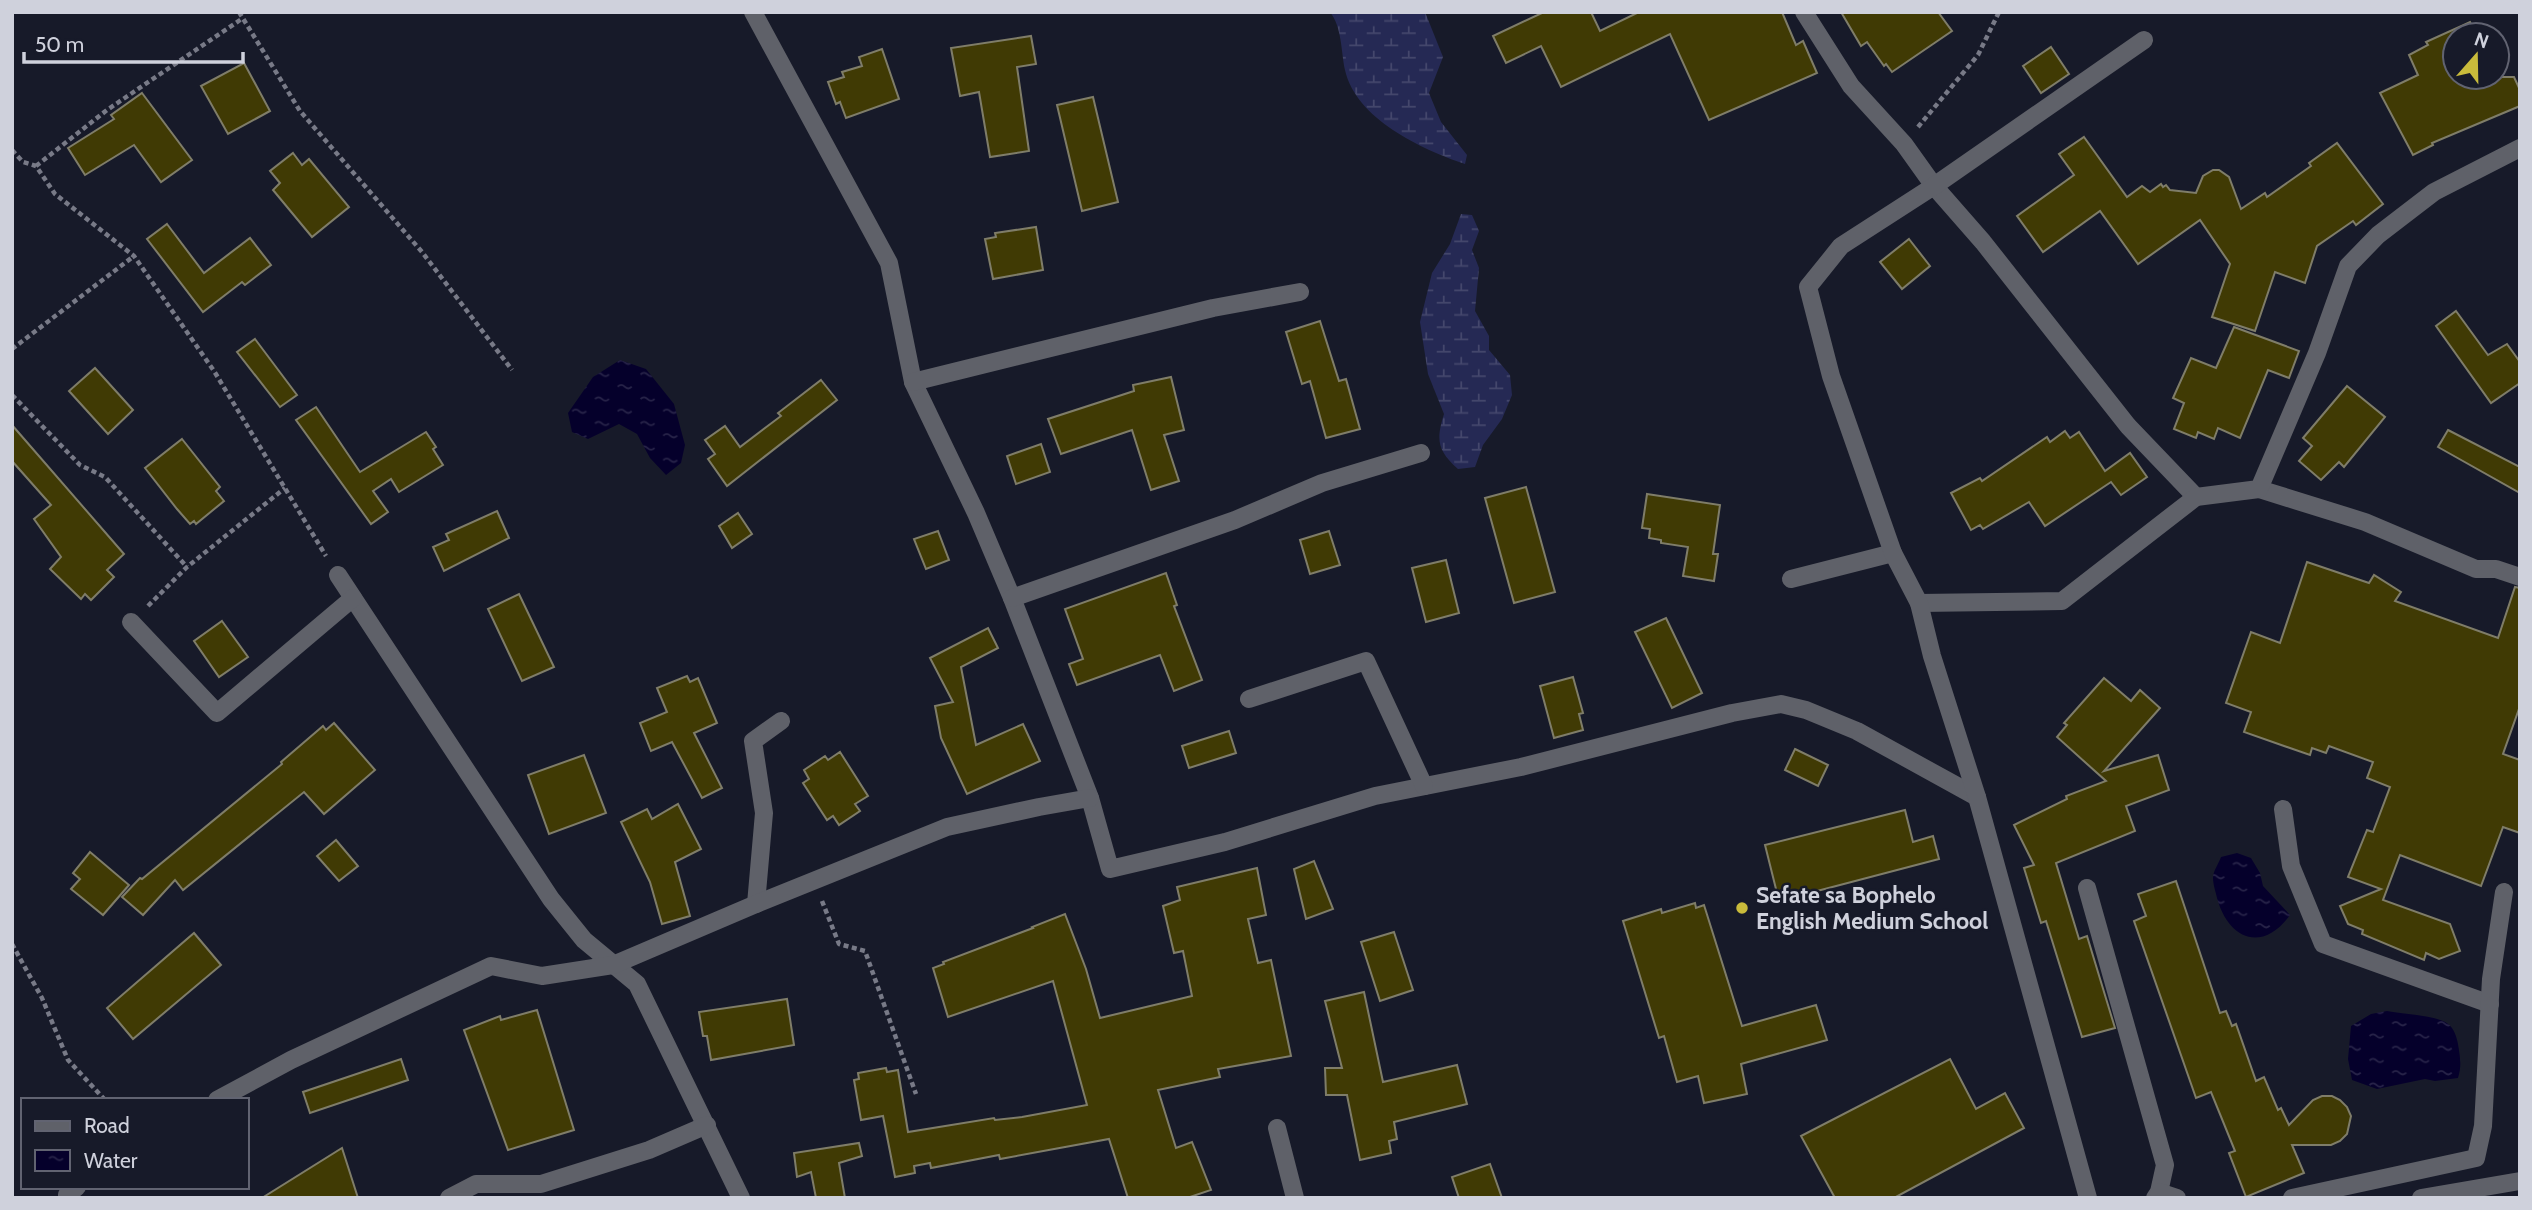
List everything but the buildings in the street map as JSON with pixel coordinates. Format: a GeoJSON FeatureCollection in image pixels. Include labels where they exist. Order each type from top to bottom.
{"type":"FeatureCollection","features":[{"type":"Feature","properties":{"kind":"street"},"geometry":{"type":"LineString","coordinates":[[753,12],[889,263],[913,382],[976,513],[1012,598],[1090,798],[1110,869],[1225,842],[1375,796],[1521,767],[1732,713],[1782,704],[1857,731],[1978,797]]}},
{"type":"Feature","properties":{"kind":"street"},"geometry":{"type":"LineString","coordinates":[[1804,12],[1851,86],[1904,144],[1934,186],[1983,242],[2128,426],[2196,497]]}},
{"type":"Feature","properties":{"kind":"street"},"geometry":{"type":"LineString","coordinates":[[2088,1198],[1978,797],[1932,656],[1919,603],[1894,553],[1831,376],[1808,287],[1841,246],[1934,186],[2144,40]]}},
{"type":"Feature","properties":{"kind":"street"},"geometry":{"type":"LineString","coordinates":[[2259,489],[2317,354],[2348,266],[2378,235],[2434,192],[2520,148]]}},
{"type":"Feature","properties":{"kind":"street"},"geometry":{"type":"LineString","coordinates":[[913,382],[1213,308],[1300,292]]}},
{"type":"Feature","properties":{"kind":"street"},"geometry":{"type":"LineString","coordinates":[[1012,598],[1235,520],[1322,483],[1422,453]]}},
{"type":"Feature","properties":{"kind":"street"},"geometry":{"type":"LineString","coordinates":[[1919,603],[2062,601],[2196,497],[2259,489],[2365,522],[2476,569],[2496,569],[2520,577]]}},
{"type":"Feature","properties":{"kind":"street"},"geometry":{"type":"LineString","coordinates":[[1791,579],[1894,553]]}},
{"type":"Feature","properties":{"kind":"street"},"geometry":{"type":"LineString","coordinates":[[338,575],[551,899],[584,940],[637,984],[741,1198]]}},
{"type":"Feature","properties":{"kind":"street"},"geometry":{"type":"LineString","coordinates":[[131,622],[217,713],[353,598]]}},
{"type":"Feature","properties":{"kind":"street"},"geometry":{"type":"LineString","coordinates":[[1249,699],[1366,661],[1424,786]]}},
{"type":"Feature","properties":{"kind":"street"},"geometry":{"type":"LineString","coordinates":[[756,904],[764,813],[753,741],[781,722]]}},
{"type":"Feature","properties":{"kind":"street"},"geometry":{"type":"LineString","coordinates":[[221,1098],[291,1060],[491,966],[542,976],[613,965],[947,827],[1090,798]]}},
{"type":"Feature","properties":{"kind":"street"},"geometry":{"type":"LineString","coordinates":[[2283,809],[2291,866],[2323,944],[2490,1004]]}},
{"type":"Feature","properties":{"kind":"street"},"geometry":{"type":"LineString","coordinates":[[2087,888],[2165,1165],[2164,1196]]}},
{"type":"Feature","properties":{"kind":"street"},"geometry":{"type":"LineString","coordinates":[[2292,1198],[2476,1158],[2483,1126],[2490,1004],[2504,892]]}},
{"type":"Feature","properties":{"kind":"street"},"geometry":{"type":"LineString","coordinates":[[449,1198],[476,1184],[541,1184],[649,1150],[707,1125]]}},
{"type":"Feature","properties":{"kind":"street"},"geometry":{"type":"LineString","coordinates":[[1277,1128],[1295,1198]]}},
{"type":"Feature","properties":{"kind":"street"},"geometry":{"type":"LineString","coordinates":[[2421,1198],[2520,1181]]}},
{"type":"Feature","properties":{"kind":"path"},"geometry":{"type":"LineString","coordinates":[[1904,144],[1978,55],[2000,12]]}},
{"type":"Feature","properties":{"kind":"path"},"geometry":{"type":"LineString","coordinates":[[36,166],[107,110],[241,15],[300,111],[422,252],[512,370]]}},
{"type":"Feature","properties":{"kind":"path"},"geometry":{"type":"LineString","coordinates":[[12,150],[23,162],[36,166],[55,194],[134,256],[214,371],[338,575]]}},
{"type":"Feature","properties":{"kind":"path"},"geometry":{"type":"LineString","coordinates":[[12,349],[134,256]]}},
{"type":"Feature","properties":{"kind":"path"},"geometry":{"type":"LineString","coordinates":[[12,396],[80,465],[105,477],[187,567]]}},
{"type":"Feature","properties":{"kind":"path"},"geometry":{"type":"LineString","coordinates":[[131,622],[187,567],[285,488]]}},
{"type":"Feature","properties":{"kind":"path"},"geometry":{"type":"LineString","coordinates":[[814,880],[839,944],[865,951],[916,1094]]}},
{"type":"Feature","properties":{"kind":"path"},"geometry":{"type":"LineString","coordinates":[[12,944],[42,999],[68,1060],[103,1098]]}},
{"type":"Feature","properties":{"kind":"green space"},"geometry":{"type":"Polygon","coordinates":[[[1330,12],[1425,12],[1443,57],[1429,93],[1441,122],[1467,155],[1465,164],[1411,141],[1376,117],[1362,103],[1345,70],[1339,32],[1330,12]]]}},
{"type":"Feature","properties":{"kind":"green space"},"geometry":{"type":"Polygon","coordinates":[[[1461,214],[1472,215],[1479,231],[1472,250],[1479,268],[1475,311],[1489,336],[1489,350],[1510,375],[1512,395],[1502,419],[1483,445],[1475,467],[1458,469],[1446,456],[1440,444],[1444,414],[1428,374],[1420,322],[1432,273],[1450,244],[1461,214]]]}},
{"type":"Feature","properties":{"kind":"water"},"geometry":{"type":"Polygon","coordinates":[[[620,360],[646,369],[674,404],[685,445],[681,463],[666,475],[650,458],[637,434],[619,424],[588,439],[572,432],[568,413],[593,377],[620,360]]]}},
{"type":"Feature","properties":{"kind":"water"},"geometry":{"type":"Polygon","coordinates":[[[2237,853],[2251,858],[2260,873],[2263,886],[2290,915],[2268,935],[2256,938],[2236,931],[2221,909],[2214,873],[2221,857],[2237,853]]]}},
{"type":"Feature","properties":{"kind":"water"},"geometry":{"type":"Polygon","coordinates":[[[2387,1011],[2436,1019],[2450,1026],[2456,1036],[2459,1053],[2458,1078],[2435,1081],[2425,1079],[2377,1089],[2352,1080],[2348,1059],[2351,1026],[2371,1014],[2387,1011]]]}},
{"type":"Feature","properties":{"kind":"place","name":"Sefate sa Bophelo English Medium School"},"geometry":{"type":"Point","coordinates":[1742,908]}}]}
